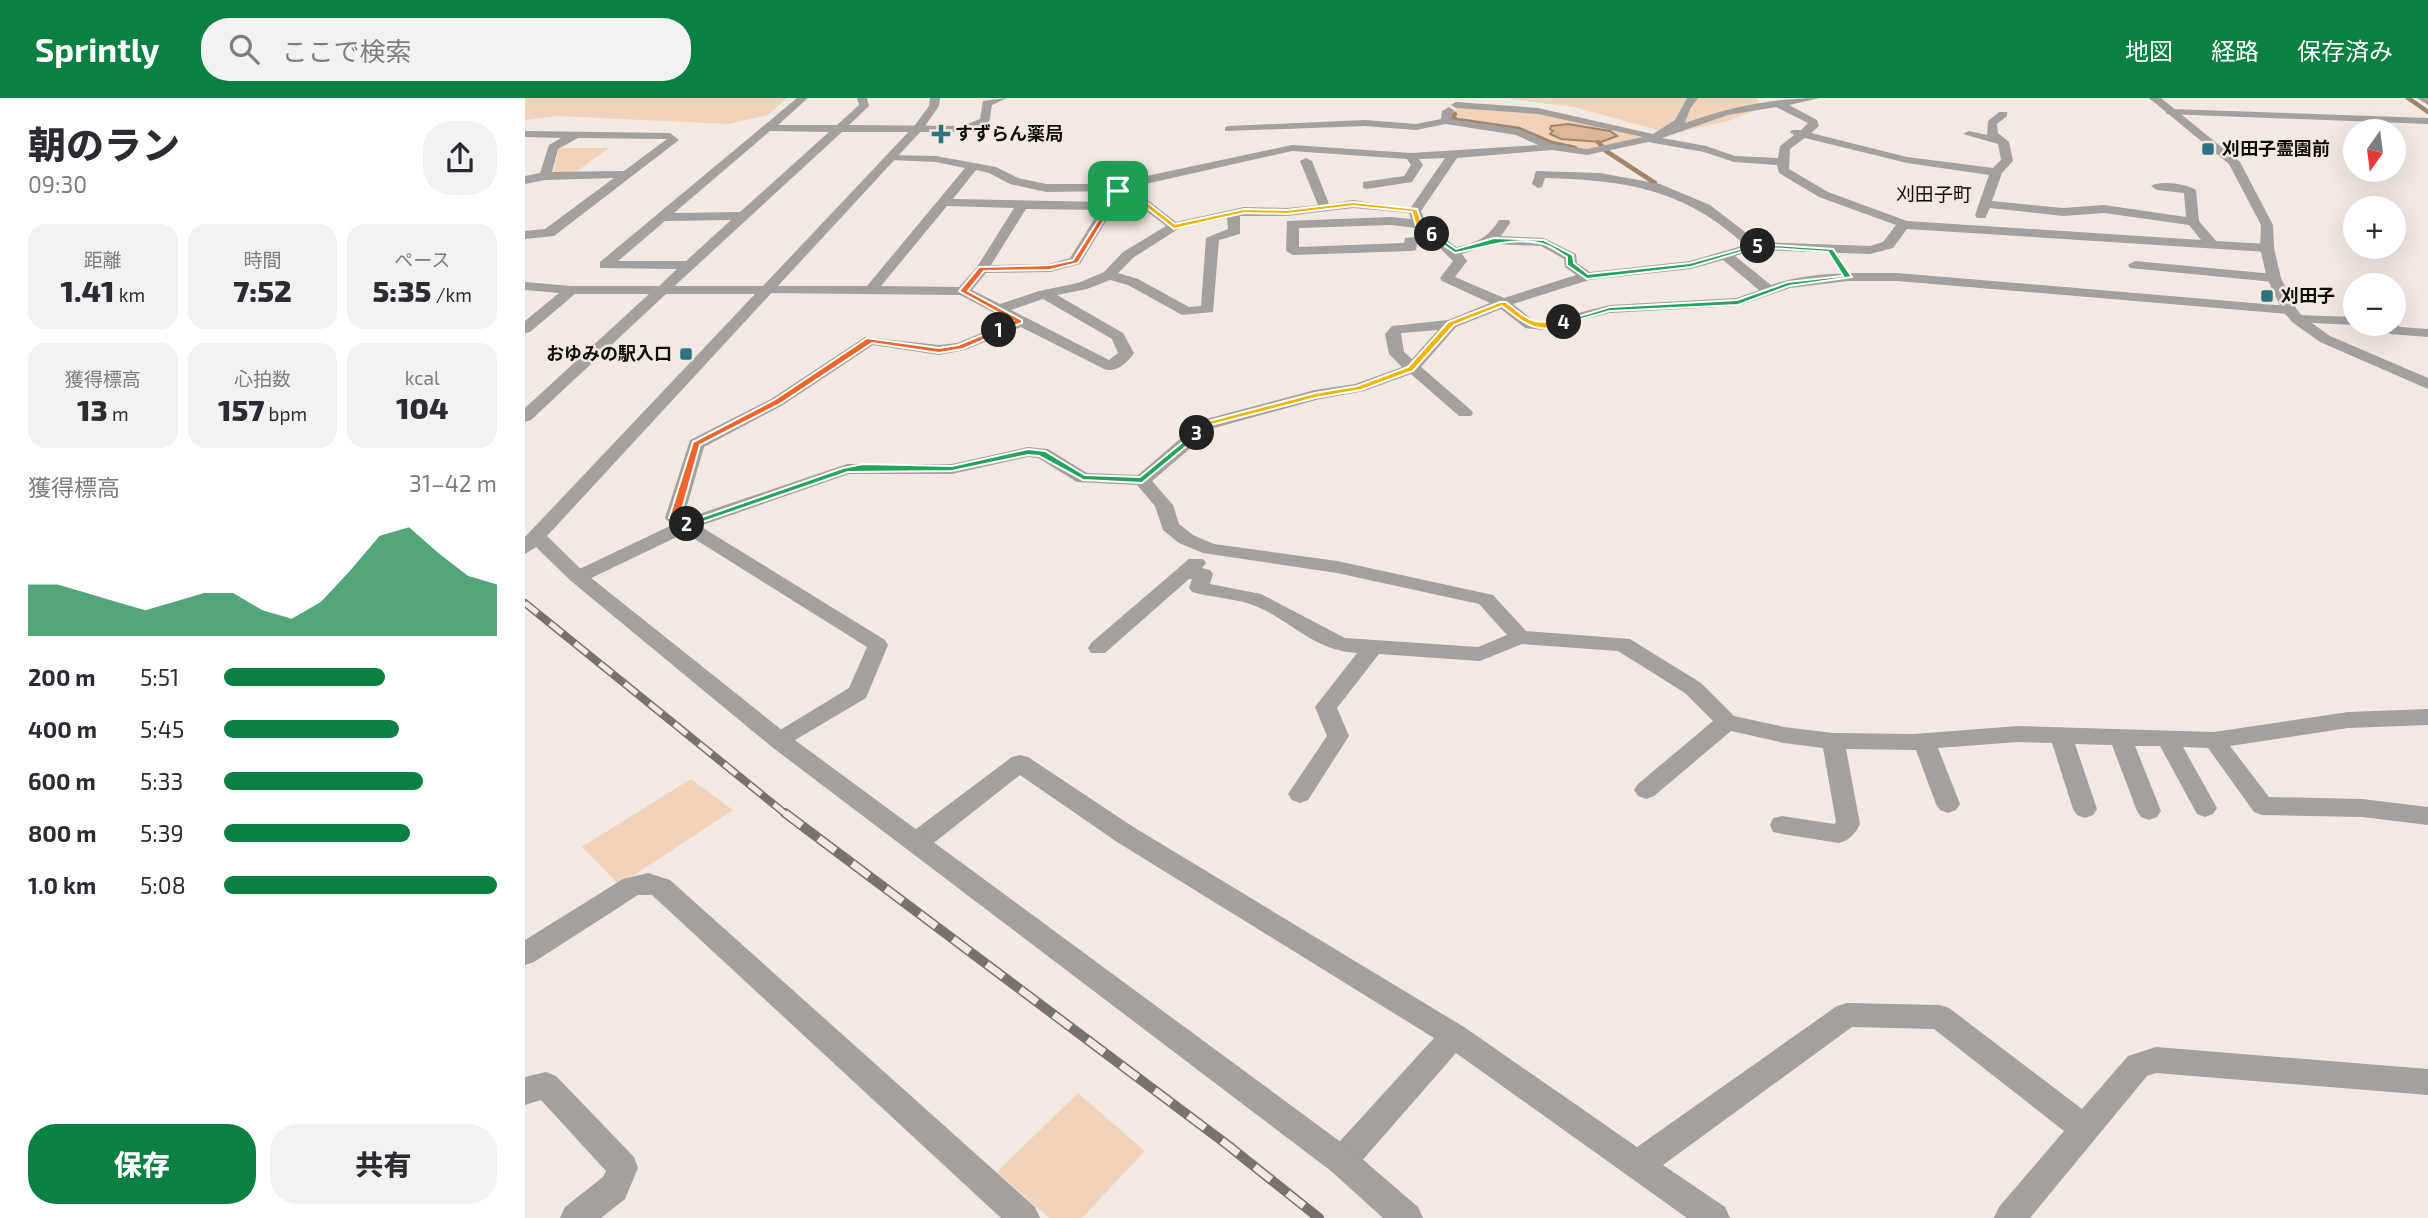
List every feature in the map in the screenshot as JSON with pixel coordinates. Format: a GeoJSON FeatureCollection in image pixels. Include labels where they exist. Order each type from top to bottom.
{"type":"FeatureCollection","features":[{"type":"Feature","properties":{"kind":"street"},"geometry":{"type":"LineString","coordinates":[[689,265],[605,265],[803,98]]}},
{"type":"Feature","properties":{"kind":"street"},"geometry":{"type":"LineString","coordinates":[[525,417],[864,106],[862,98]]}},
{"type":"Feature","properties":{"kind":"street"},"geometry":{"type":"LineString","coordinates":[[935,98],[934,106],[919,127],[531,542],[578,577],[779,741],[1342,1161],[1407,1218]]}},
{"type":"Feature","properties":{"kind":"street"},"geometry":{"type":"LineString","coordinates":[[768,128],[963,129],[985,121],[987,103],[1002,98]]}},
{"type":"Feature","properties":{"kind":"street"},"geometry":{"type":"LineString","coordinates":[[1650,138],[1681,122],[1685,108],[1693,98]]}},
{"type":"Feature","properties":{"kind":"street"},"geometry":{"type":"LineString","coordinates":[[891,157],[936,159],[973,166],[992,170],[1014,181],[1046,188],[1114,189],[1292,148],[1411,156],[1552,147],[1587,152],[1677,131],[1726,111],[1815,98]]}},
{"type":"Feature","properties":{"kind":"street"},"geometry":{"type":"LineString","coordinates":[[2154,98],[2234,162],[2267,225],[2267,248],[2274,278],[2293,315],[2325,339],[2427,383]]}},
{"type":"Feature","properties":{"kind":"street"},"geometry":{"type":"LineString","coordinates":[[2189,98],[2217,114]]}},
{"type":"Feature","properties":{"kind":"street"},"geometry":{"type":"LineString","coordinates":[[2422,98],[2428,102]]}},
{"type":"Feature","properties":{"kind":"street"},"geometry":{"type":"LineString","coordinates":[[1446,121],[1446,113],[1452,101],[1538,111],[1706,149],[1734,159],[1782,162]]}},
{"type":"Feature","properties":{"kind":"street"},"geometry":{"type":"LineString","coordinates":[[1778,104],[1814,122],[1813,127],[1784,148],[1783,170],[1795,181],[1899,221],[1903,225],[2267,248]]}},
{"type":"Feature","properties":{"kind":"street"},"geometry":{"type":"LineString","coordinates":[[2171,112],[2428,121]]}},
{"type":"Feature","properties":{"kind":"street"},"geometry":{"type":"LineString","coordinates":[[1975,229],[1996,172],[2007,160],[2003,142],[1991,131],[1992,123],[2003,114]]}},
{"type":"Feature","properties":{"kind":"street"},"geometry":{"type":"LineString","coordinates":[[1229,129],[1365,123],[1416,127],[1446,121],[1519,132],[1552,147]]}},
{"type":"Feature","properties":{"kind":"street"},"geometry":{"type":"LineString","coordinates":[[1787,130],[1916,162],[1996,172]]}},
{"type":"Feature","properties":{"kind":"street"},"geometry":{"type":"LineString","coordinates":[[525,134],[670,136],[673,140],[549,233],[525,235]]}},
{"type":"Feature","properties":{"kind":"street"},"geometry":{"type":"LineString","coordinates":[[545,176],[553,147],[577,134]]}},
{"type":"Feature","properties":{"kind":"street"},"geometry":{"type":"LineString","coordinates":[[1969,134],[2003,142]]}},
{"type":"Feature","properties":{"kind":"street"},"geometry":{"type":"LineString","coordinates":[[1587,152],[1600,175],[1595,193]]}},
{"type":"Feature","properties":{"kind":"street"},"geometry":{"type":"LineString","coordinates":[[1289,164],[1361,154]]}},
{"type":"Feature","properties":{"kind":"street"},"geometry":{"type":"LineString","coordinates":[[1417,217],[1453,155]]}},
{"type":"Feature","properties":{"kind":"street"},"geometry":{"type":"LineString","coordinates":[[1367,185],[1408,179],[1417,166],[1411,156]]}},
{"type":"Feature","properties":{"kind":"street"},"geometry":{"type":"LineString","coordinates":[[1306,161],[1325,208]]}},
{"type":"Feature","properties":{"kind":"street"},"geometry":{"type":"LineString","coordinates":[[871,290],[973,166]]}},
{"type":"Feature","properties":{"kind":"street"},"geometry":{"type":"LineString","coordinates":[[1414,172],[1442,174]]}},
{"type":"Feature","properties":{"kind":"street"},"geometry":{"type":"LineString","coordinates":[[525,180],[545,176],[629,174]]}},
{"type":"Feature","properties":{"kind":"street"},"geometry":{"type":"LineString","coordinates":[[1538,184],[1540,174],[1600,175],[1663,187],[1703,205],[1737,228],[1754,246]]}},
{"type":"Feature","properties":{"kind":"street"},"geometry":{"type":"LineString","coordinates":[[982,269],[1050,268],[1075,261],[1108,206],[1114,189]]}},
{"type":"Feature","properties":{"kind":"street"},"geometry":{"type":"LineString","coordinates":[[1114,189],[1136,197],[1174,226]]}},
{"type":"Feature","properties":{"kind":"street"},"geometry":{"type":"LineString","coordinates":[[1985,204],[2063,212],[2104,209],[2157,196],[2175,199],[2190,190],[2193,222]]}},
{"type":"Feature","properties":{"kind":"street"},"geometry":{"type":"LineString","coordinates":[[2157,196],[2175,199],[2212,244]]}},
{"type":"Feature","properties":{"kind":"street"},"geometry":{"type":"LineString","coordinates":[[944,202],[1108,206]]}},
{"type":"Feature","properties":{"kind":"street"},"geometry":{"type":"LineString","coordinates":[[998,310],[1044,294],[1082,286],[1109,275],[1128,254],[1174,226],[1244,211],[1287,212],[1353,204],[1417,217],[1455,251],[1460,261],[1447,278],[1503,303],[1530,325],[1542,326],[1610,309],[1738,302],[1788,284],[1848,277],[1897,277],[2343,320]]}},
{"type":"Feature","properties":{"kind":"street"},"geometry":{"type":"LineString","coordinates":[[963,291],[982,269],[1022,205]]}},
{"type":"Feature","properties":{"kind":"street"},"geometry":{"type":"LineString","coordinates":[[1109,275],[1133,282],[1187,312],[1208,309],[1213,238],[1235,232],[1233,214]]}},
{"type":"Feature","properties":{"kind":"street"},"geometry":{"type":"LineString","coordinates":[[660,217],[743,216]]}},
{"type":"Feature","properties":{"kind":"street"},"geometry":{"type":"LineString","coordinates":[[1417,217],[1391,221],[1292,225],[1293,251],[1411,247],[1410,240],[1439,239]]}},
{"type":"Feature","properties":{"kind":"street"},"geometry":{"type":"LineString","coordinates":[[1494,240],[1504,223]]}},
{"type":"Feature","properties":{"kind":"street"},"geometry":{"type":"LineString","coordinates":[[1465,413],[1414,365],[1397,354],[1392,334],[1397,329],[1451,324],[1503,303],[1587,276],[1691,265],[1754,246],[1870,250],[1888,245],[1903,225]]}},
{"type":"Feature","properties":{"kind":"street"},"geometry":{"type":"LineString","coordinates":[[1455,251],[1478,247],[1494,240],[1544,242],[1571,257],[1570,264],[1587,276]]}},
{"type":"Feature","properties":{"kind":"street"},"geometry":{"type":"LineString","coordinates":[[1831,250],[1848,277]]}},
{"type":"Feature","properties":{"kind":"street"},"geometry":{"type":"LineString","coordinates":[[1725,254],[1769,291]]}},
{"type":"Feature","properties":{"kind":"street"},"geometry":{"type":"LineString","coordinates":[[2135,265],[2274,278]]}},
{"type":"Feature","properties":{"kind":"street"},"geometry":{"type":"LineString","coordinates":[[525,286],[571,290],[963,291],[1109,366],[1121,360],[1126,353],[1118,336],[1044,294]]}},
{"type":"Feature","properties":{"kind":"street"},"geometry":{"type":"LineString","coordinates":[[525,328],[571,290]]}},
{"type":"Feature","properties":{"kind":"street"},"geometry":{"type":"LineString","coordinates":[[779,741],[858,693],[879,645],[688,524],[674,518],[696,444],[777,402],[870,340],[939,351],[960,347],[1019,322]]}},
{"type":"Feature","properties":{"kind":"street"},"geometry":{"type":"LineString","coordinates":[[578,577],[688,524],[846,470],[863,467],[952,469],[1028,452],[1042,453],[1083,478],[1142,480],[1208,424],[1315,395],[1358,388],[1414,365],[1451,324]]}},
{"type":"Feature","properties":{"kind":"street"},"geometry":{"type":"LineString","coordinates":[[2406,332],[2428,333]]}},
{"type":"Feature","properties":{"kind":"street"},"geometry":{"type":"LineString","coordinates":[[1142,480],[1164,505],[1170,526],[1186,539],[1210,549],[1337,567],[1486,599],[1520,637]]}},
{"type":"Feature","properties":{"kind":"street"},"geometry":{"type":"LineString","coordinates":[[1098,648],[1187,573],[1210,549]]}},
{"type":"Feature","properties":{"kind":"street"},"geometry":{"type":"LineString","coordinates":[[1187,573],[1203,574],[1199,589],[1254,598],[1329,640],[1343,645],[1480,654],[1520,637],[1623,644],[1693,688],[1727,722],[1784,735],[1833,741],[1924,741],[2018,734],[2214,740],[2348,720],[2428,718]]}},
{"type":"Feature","properties":{"kind":"street"},"geometry":{"type":"LineString","coordinates":[[1300,794],[1338,736],[1325,707],[1373,647]]}},
{"type":"Feature","properties":{"kind":"street"},"geometry":{"type":"LineString","coordinates":[[1646,790],[1727,722]]}},
{"type":"Feature","properties":{"kind":"street"},"geometry":{"type":"LineString","coordinates":[[2061,735],[2085,809]]}},
{"type":"Feature","properties":{"kind":"street"},"geometry":{"type":"LineString","coordinates":[[2120,737],[2149,811]]}},
{"type":"Feature","properties":{"kind":"street"},"geometry":{"type":"LineString","coordinates":[[2167,739],[2205,808]]}},
{"type":"Feature","properties":{"kind":"street"},"geometry":{"type":"LineString","coordinates":[[2214,740],[2262,806],[2362,808],[2428,816]]}},
{"type":"Feature","properties":{"kind":"street"},"geometry":{"type":"LineString","coordinates":[[1782,825],[1839,834],[1848,824],[1833,741]]}},
{"type":"Feature","properties":{"kind":"street"},"geometry":{"type":"LineString","coordinates":[[1924,741],[1948,804]]}},
{"type":"Feature","properties":{"kind":"street"},"geometry":{"type":"LineString","coordinates":[[917,842],[1020,763],[1083,809],[1454,1036],[1636,1166],[1714,1218]]}},
{"type":"Feature","properties":{"kind":"street"},"geometry":{"type":"LineString","coordinates":[[525,954],[632,886],[648,883],[661,887],[1024,1218]]}},
{"type":"Feature","properties":{"kind":"street"},"geometry":{"type":"LineString","coordinates":[[1636,1166],[1847,1015],[1938,1017],[2086,1130]]}},
{"type":"Feature","properties":{"kind":"street"},"geometry":{"type":"LineString","coordinates":[[1342,1161],[1454,1036]]}},
{"type":"Feature","properties":{"kind":"street"},"geometry":{"type":"LineString","coordinates":[[2010,1218],[2138,1065],[2156,1060],[2428,1082]]}},
{"type":"Feature","properties":{"kind":"street"},"geometry":{"type":"LineString","coordinates":[[525,1091],[546,1085],[623,1168],[614,1188],[576,1218]]}},
{"type":"Feature","properties":{"kind":"shaded area"},"geometry":{"type":"Polygon","coordinates":[[[525,98],[787,98],[768,115],[728,124],[557,116],[525,120],[525,98]]]}},
{"type":"Feature","properties":{"kind":"shaded area"},"geometry":{"type":"Polygon","coordinates":[[[1501,98],[1756,98],[1763,107],[1732,120],[1671,134],[1574,107],[1501,98]]]}},
{"type":"Feature","properties":{"kind":"shaded area"},"geometry":{"type":"Polygon","coordinates":[[[1459,106],[1536,112],[1645,135],[1645,138],[1580,150],[1549,144],[1516,129],[1450,120],[1449,116],[1459,106]]]}},
{"type":"Feature","properties":{"kind":"shaded area"},"geometry":{"type":"Polygon","coordinates":[[[1568,124],[1610,131],[1617,136],[1601,142],[1561,139],[1550,134],[1553,131],[1551,126],[1568,124]]]}},
{"type":"Feature","properties":{"kind":"shaded area"},"geometry":{"type":"Polygon","coordinates":[[[559,148],[609,148],[576,172],[553,173],[559,148]]]}},
{"type":"Feature","properties":{"kind":"shaded area"},"geometry":{"type":"Polygon","coordinates":[[[691,779],[733,810],[619,885],[582,847],[691,779]]]}},
{"type":"Feature","properties":{"kind":"shaded area"},"geometry":{"type":"Polygon","coordinates":[[[1078,1093],[1145,1151],[1082,1218],[1049,1218],[997,1172],[1078,1093]]]}},
{"type":"Feature","properties":{"kind":"waterway"},"geometry":{"type":"LineString","coordinates":[[2408,98],[2428,112]]}},
{"type":"Feature","properties":{"kind":"waterway"},"geometry":{"type":"LineString","coordinates":[[1455,114],[1452,117],[1457,120],[1519,129],[1552,143],[1575,148]]}},
{"type":"Feature","properties":{"kind":"waterway"},"geometry":{"type":"LineString","coordinates":[[1598,142],[1606,151],[1655,183]]}},
{"type":"Feature","properties":{"kind":"railway"},"geometry":{"type":"LineString","coordinates":[[525,603],[787,815]]}},
{"type":"Feature","properties":{"kind":"railway"},"geometry":{"type":"LineString","coordinates":[[785,813],[1225,1143],[1319,1218]]}},
{"type":"Feature","properties":{"kind":"place","name":"すずらん薬局"},"geometry":{"type":"Point","coordinates":[941,134]}},
{"type":"Feature","properties":{"kind":"place","name":"刈田子霊園前"},"geometry":{"type":"Point","coordinates":[2208,149]}},
{"type":"Feature","properties":{"kind":"place","name":"刈田子"},"geometry":{"type":"Point","coordinates":[2267,296]}},
{"type":"Feature","properties":{"kind":"place","name":"おゆみの駅入口"},"geometry":{"type":"Point","coordinates":[686,354]}},
{"type":"Feature","properties":{"kind":"district","name":"刈田子町"},"geometry":{"type":"Point","coordinates":[1934,194]}},
{"type":"Feature","properties":{"kind":"route"},"geometry":{"type":"LineString","coordinates":[[1118,191],[1136,197],[1174,226],[1244,211],[1287,212],[1353,204],[1415,211],[1414,215],[1419,224],[1455,251],[1478,247],[1494,240],[1544,242],[1571,257],[1570,264],[1587,276],[1691,265],[1754,246],[1831,250],[1848,277],[1788,284],[1738,302],[1610,309],[1542,326],[1530,325],[1503,303],[1451,324],[1411,369],[1358,388],[1315,395],[1208,424],[1142,480],[1083,478],[1042,453],[1028,452],[952,469],[863,467],[846,470],[688,524],[674,518],[696,444],[777,402],[870,340],[939,351],[960,347],[1019,322],[963,291],[982,269],[1050,268],[1075,261],[1118,191]]}}]}
